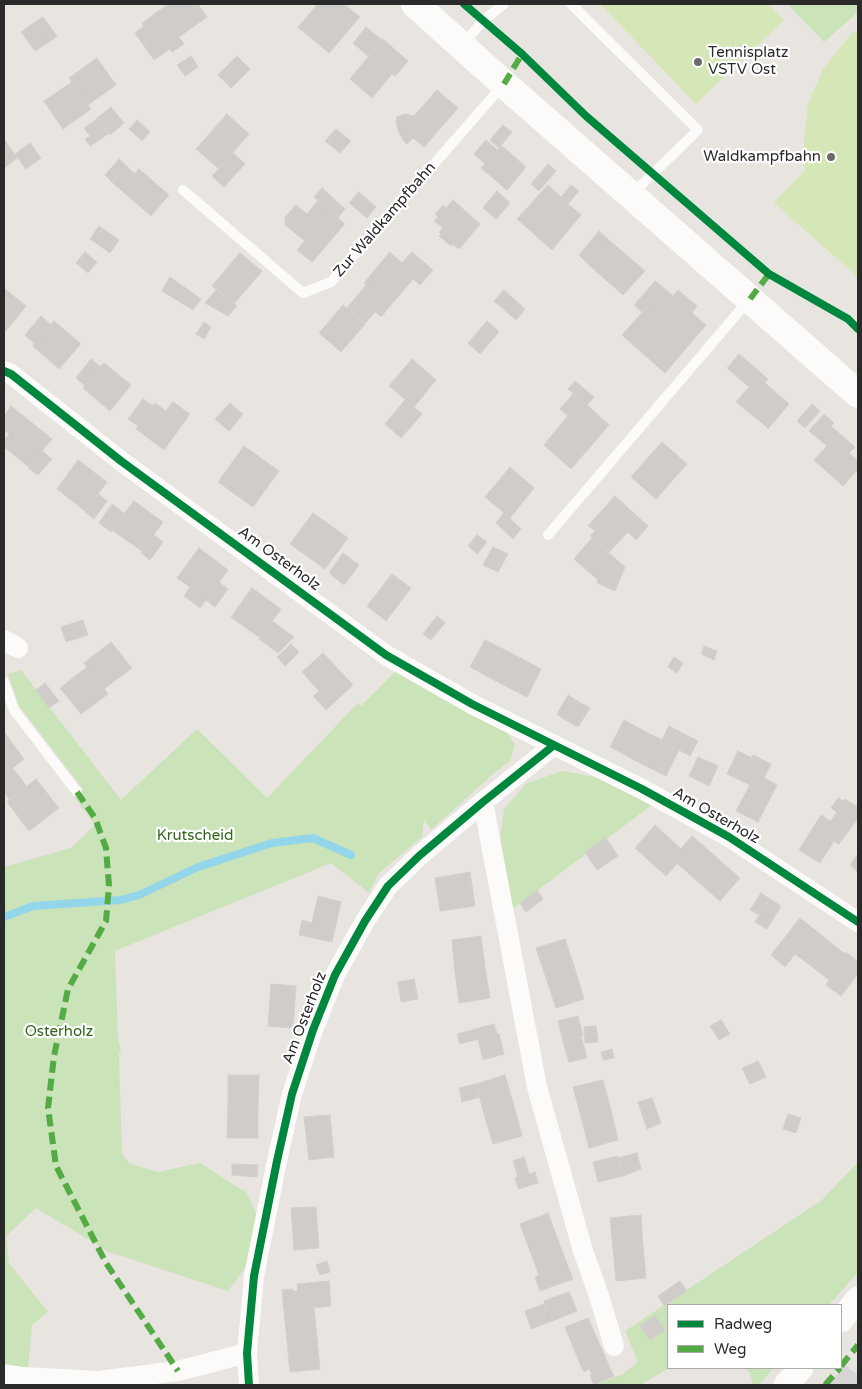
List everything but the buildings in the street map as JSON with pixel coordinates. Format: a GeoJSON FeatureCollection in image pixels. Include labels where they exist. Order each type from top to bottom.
{"type":"FeatureCollection","features":[{"type":"Feature","properties":{"kind":"main road"},"geometry":{"type":"LineString","coordinates":[[415,4],[858,394]]}},
{"type":"Feature","properties":{"kind":"street","name":"Am Osterholz"},"geometry":{"type":"LineString","coordinates":[[4,371],[12,374],[121,461],[386,654],[472,704],[642,789],[729,837],[858,922]]}},
{"type":"Feature","properties":{"kind":"street","name":"Am Osterholz"},"geometry":{"type":"LineString","coordinates":[[249,1385],[246,1353],[254,1276],[292,1094],[312,1030],[335,975],[365,921],[388,886],[419,856],[553,746]]}},
{"type":"Feature","properties":{"kind":"street"},"geometry":{"type":"LineString","coordinates":[[483,802],[537,1087],[583,1251],[614,1346]]}},
{"type":"Feature","properties":{"kind":"street"},"geometry":{"type":"LineString","coordinates":[[842,1319],[858,1299]]}},
{"type":"Feature","properties":{"kind":"street"},"geometry":{"type":"LineString","coordinates":[[4,1374],[22,1377],[98,1381],[178,1371],[246,1353]]}},
{"type":"Feature","properties":{"kind":"street"},"geometry":{"type":"LineString","coordinates":[[786,1385],[800,1369]]}},
{"type":"Feature","properties":{"kind":"lane"},"geometry":{"type":"LineString","coordinates":[[461,45],[484,20],[504,4]]}},
{"type":"Feature","properties":{"kind":"lane"},"geometry":{"type":"LineString","coordinates":[[571,4],[698,130],[631,196]]}},
{"type":"Feature","properties":{"kind":"lane","name":"Zur Waldkampfbahn"},"geometry":{"type":"LineString","coordinates":[[183,190],[303,293],[331,282],[504,84]]}},
{"type":"Feature","properties":{"kind":"lane"},"geometry":{"type":"LineString","coordinates":[[548,535],[750,299]]}},
{"type":"Feature","properties":{"kind":"lane"},"geometry":{"type":"LineString","coordinates":[[4,682],[14,710],[77,792]]}},
{"type":"Feature","properties":{"kind":"shaded area"},"geometry":{"type":"Polygon","coordinates":[[[845,1365],[858,1375],[858,1385],[828,1385],[845,1365]]]}},
{"type":"Feature","properties":{"kind":"green space","name":"Tennisplatz VSTV Ost"},"geometry":{"type":"Polygon","coordinates":[[[600,4],[768,4],[784,20],[696,104],[600,4]]]}},
{"type":"Feature","properties":{"kind":"green space"},"geometry":{"type":"Polygon","coordinates":[[[787,4],[858,4],[858,12],[824,42],[787,4]]]}},
{"type":"Feature","properties":{"kind":"green space","name":"Waldkampfbahn"},"geometry":{"type":"Polygon","coordinates":[[[858,29],[858,277],[774,203],[805,170],[804,144],[808,104],[823,69],[851,34],[858,29]]]}},
{"type":"Feature","properties":{"kind":"green space","name":"Krutscheid"},"geometry":{"type":"Polygon","coordinates":[[[21,670],[121,800],[197,729],[267,798],[358,703],[361,706],[396,671],[507,733],[515,745],[510,761],[431,830],[424,819],[422,837],[379,873],[369,893],[331,863],[115,951],[118,1038],[121,1051],[119,1054],[122,1154],[130,1164],[158,1172],[200,1163],[247,1193],[259,1220],[253,1257],[228,1291],[109,1252],[36,1208],[6,1236],[9,1263],[48,1312],[32,1325],[28,1368],[4,1365],[4,867],[71,848],[95,825],[74,797],[83,789],[19,706],[8,674],[21,670]]]}},
{"type":"Feature","properties":{"kind":"green space"},"geometry":{"type":"Polygon","coordinates":[[[563,771],[595,777],[652,805],[511,910],[500,841],[504,809],[527,783],[563,771]]]}},
{"type":"Feature","properties":{"kind":"green space"},"geometry":{"type":"Polygon","coordinates":[[[858,1162],[858,1272],[830,1304],[667,1304],[667,1369],[640,1385],[595,1385],[623,1374],[638,1362],[625,1331],[822,1200],[858,1162]]]}},
{"type":"Feature","properties":{"kind":"green space"},"geometry":{"type":"Polygon","coordinates":[[[746,1369],[773,1369],[759,1385],[753,1385],[750,1373],[746,1369]]]}},
{"type":"Feature","properties":{"kind":"waterway"},"geometry":{"type":"LineString","coordinates":[[4,917],[33,906],[121,900],[139,895],[198,867],[272,843],[313,838],[351,855]]}},
{"type":"Feature","properties":{"kind":"marked path"},"geometry":{"type":"LineString","coordinates":[[504,84],[522,54]]}},
{"type":"Feature","properties":{"kind":"marked path"},"geometry":{"type":"LineString","coordinates":[[750,299],[769,274]]}},
{"type":"Feature","properties":{"kind":"marked path"},"geometry":{"type":"LineString","coordinates":[[77,792],[95,818],[106,848],[109,886],[106,921],[68,989],[54,1056],[48,1108],[56,1166],[106,1263],[178,1371]]}},
{"type":"Feature","properties":{"kind":"marked path"},"geometry":{"type":"LineString","coordinates":[[842,1365],[858,1345]]}},
{"type":"Feature","properties":{"kind":"marked path"},"geometry":{"type":"LineString","coordinates":[[825,1385],[839,1369]]}},
{"type":"Feature","properties":{"kind":"cycle path"},"geometry":{"type":"LineString","coordinates":[[464,4],[522,54],[586,116],[769,274],[848,319],[858,329]]}},
{"type":"Feature","properties":{"kind":"cycle path"},"geometry":{"type":"LineString","coordinates":[[4,371],[11,374],[121,461],[386,655],[472,704],[642,789],[729,837],[858,922]]}},
{"type":"Feature","properties":{"kind":"cycle path"},"geometry":{"type":"LineString","coordinates":[[249,1385],[247,1353],[254,1276],[277,1161],[292,1094],[313,1030],[335,975],[365,921],[388,886],[419,856],[553,746]]}},
{"type":"Feature","properties":{"kind":"place","name":"Tennisplatz VSTV Ost"},"geometry":{"type":"Point","coordinates":[698,62]}},
{"type":"Feature","properties":{"kind":"place","name":"Waldkampfbahn"},"geometry":{"type":"Point","coordinates":[831,157]}},
{"type":"Feature","properties":{"kind":"park label","name":"Osterholz"},"geometry":{"type":"Point","coordinates":[59,1032]}}]}
